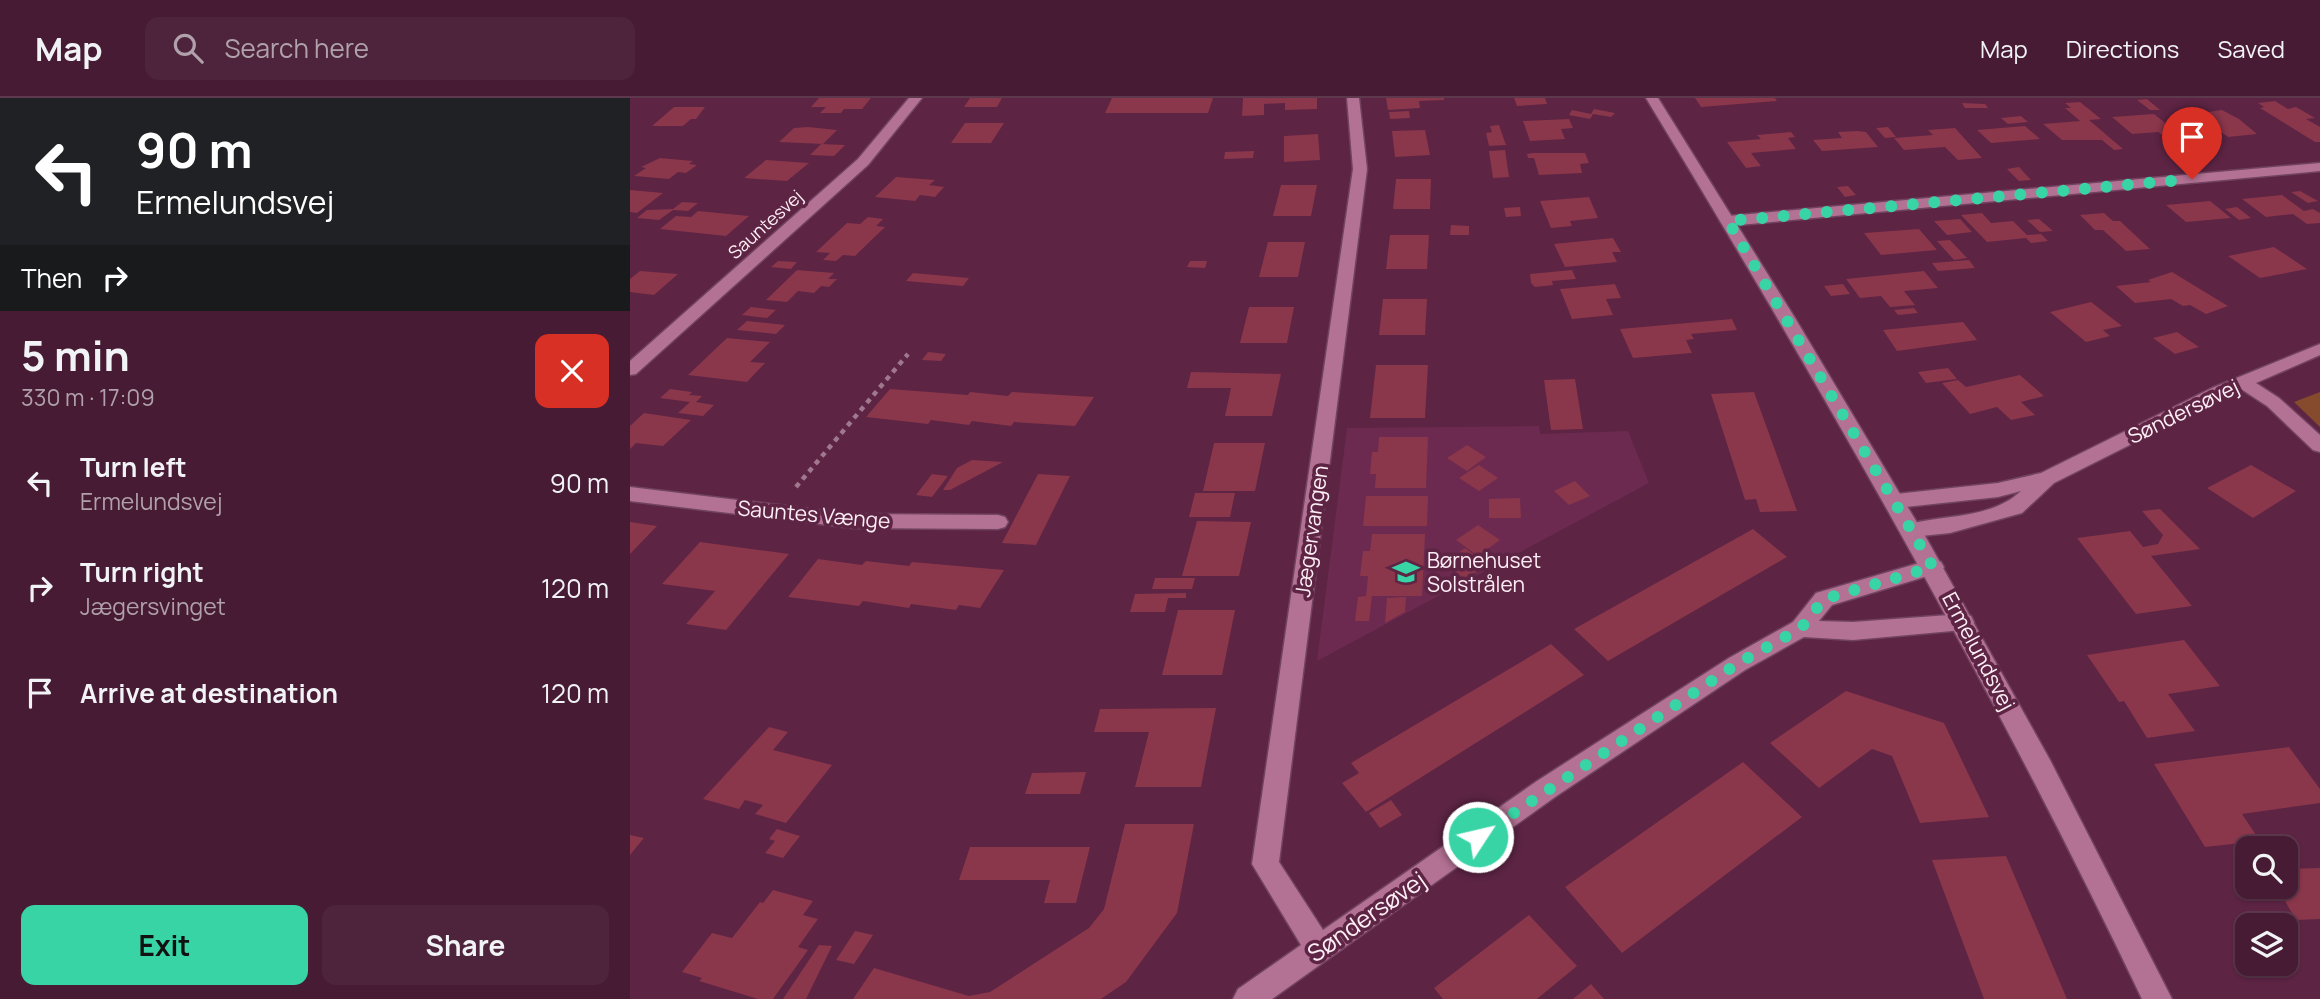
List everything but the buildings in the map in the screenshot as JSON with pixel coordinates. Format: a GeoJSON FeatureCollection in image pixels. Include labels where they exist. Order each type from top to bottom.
{"type":"FeatureCollection","features":[{"type":"Feature","properties":{"kind":"street","name":"Sauntesvej"},"geometry":{"type":"LineString","coordinates":[[630,370],[863,162],[916,98]]}},
{"type":"Feature","properties":{"kind":"street","name":"Jægervangen"},"geometry":{"type":"LineString","coordinates":[[1319,948],[1265,864],[1360,169],[1353,98]]}},
{"type":"Feature","properties":{"kind":"street","name":"Ermelundsvej"},"geometry":{"type":"LineString","coordinates":[[1651,98],[1896,501],[2100,879],[2157,999]]}},
{"type":"Feature","properties":{"kind":"street"},"geometry":{"type":"LineString","coordinates":[[1728,221],[2320,167]]}},
{"type":"Feature","properties":{"kind":"street","name":"Søndersøvej"},"geometry":{"type":"LineString","coordinates":[[1896,501],[1986,492],[2047,478],[2242,382],[2320,349]]}},
{"type":"Feature","properties":{"kind":"street"},"geometry":{"type":"LineString","coordinates":[[2242,382],[2273,402],[2320,446]]}},
{"type":"Feature","properties":{"kind":"street","name":"Søndersøvej"},"geometry":{"type":"LineString","coordinates":[[1912,530],[1950,526],[2015,508],[2047,478]]}},
{"type":"Feature","properties":{"kind":"street","name":"Sauntes Vænge"},"geometry":{"type":"LineString","coordinates":[[630,494],[853,521],[998,522]]}},
{"type":"Feature","properties":{"kind":"street","name":"Søndersøvej"},"geometry":{"type":"LineString","coordinates":[[1248,999],[1546,789],[1737,664],[1801,628],[1824,599],[1933,567]]}},
{"type":"Feature","properties":{"kind":"street"},"geometry":{"type":"LineString","coordinates":[[1801,628],[1853,632],[1963,622]]}},
{"type":"Feature","properties":{"kind":"path"},"geometry":{"type":"LineString","coordinates":[[775,512],[908,354]]}},
{"type":"Feature","properties":{"kind":"shaded area"},"geometry":{"type":"Polygon","coordinates":[[[2320,392],[2320,427],[2294,402],[2320,392]]]}},
{"type":"Feature","properties":{"kind":"shaded area","name":"Børnehuset Solstrålen"},"geometry":{"type":"Polygon","coordinates":[[[1539,426],[1540,434],[1628,431],[1649,483],[1317,661],[1347,428],[1539,426]]]}},
{"type":"Feature","properties":{"kind":"place","name":"Børnehuset Solstrålen"},"geometry":{"type":"Point","coordinates":[1406,572]}},
{"type":"Feature","properties":{"kind":"route"},"geometry":{"type":"LineString","coordinates":[[1478,837],[1546,789],[1737,664],[1801,628],[1824,599],[1933,567],[1728,221],[2192,179]]}}]}
